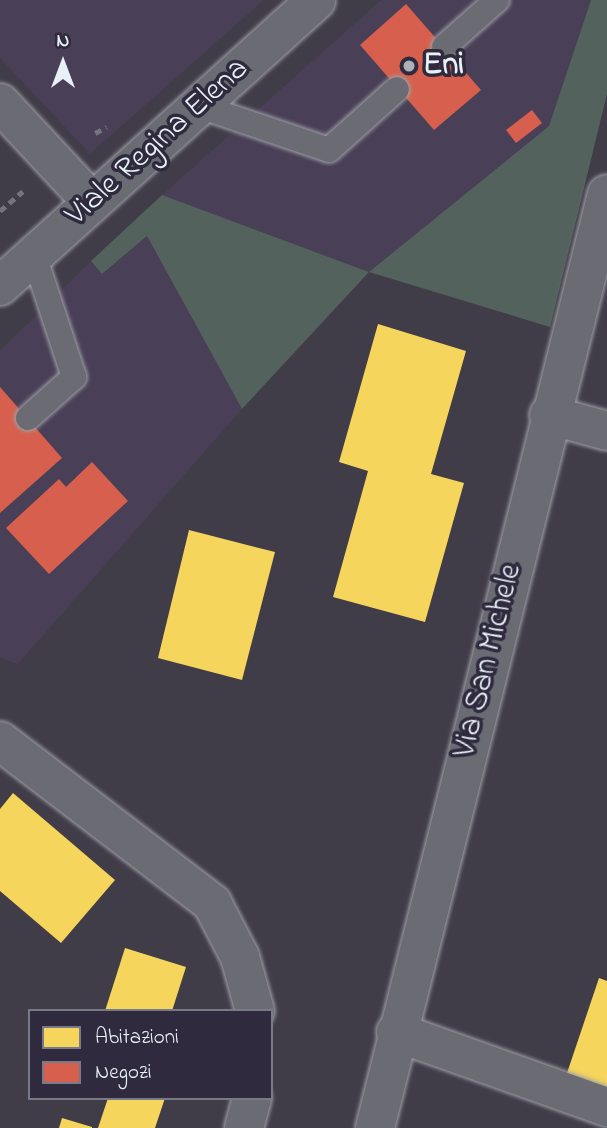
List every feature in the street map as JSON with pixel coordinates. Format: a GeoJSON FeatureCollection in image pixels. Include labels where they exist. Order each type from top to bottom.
{"type":"FeatureCollection","features":[{"type":"Feature","properties":{"kind":"street","name":"Viale Regina Elena"},"geometry":{"type":"LineString","coordinates":[[0,286],[316,0]]}},
{"type":"Feature","properties":{"kind":"street"},"geometry":{"type":"LineString","coordinates":[[0,103],[92,202]]}},
{"type":"Feature","properties":{"kind":"street","name":"Via San Michele"},"geometry":{"type":"LineString","coordinates":[[375,1128],[396,1032],[549,415],[607,194]]}},
{"type":"Feature","properties":{"kind":"street"},"geometry":{"type":"LineString","coordinates":[[549,415],[607,430]]}},
{"type":"Feature","properties":{"kind":"street"},"geometry":{"type":"LineString","coordinates":[[0,741],[212,903],[240,957],[254,1009]]}},
{"type":"Feature","properties":{"kind":"street"},"geometry":{"type":"LineString","coordinates":[[396,1032],[607,1107]]}},
{"type":"Feature","properties":{"kind":"street"},"geometry":{"type":"LineString","coordinates":[[244,1128],[251,1100]]}},
{"type":"Feature","properties":{"kind":"lane"},"geometry":{"type":"LineString","coordinates":[[444,47],[497,0]]}},
{"type":"Feature","properties":{"kind":"lane"},"geometry":{"type":"LineString","coordinates":[[199,106],[329,150],[397,89]]}},
{"type":"Feature","properties":{"kind":"lane"},"geometry":{"type":"LineString","coordinates":[[28,418],[74,377],[34,255]]}},
{"type":"Feature","properties":{"kind":"path"},"geometry":{"type":"LineString","coordinates":[[0,211],[29,185]]}},
{"type":"Feature","properties":{"kind":"shaded area"},"geometry":{"type":"Polygon","coordinates":[[[0,0],[264,0],[90,154],[0,58],[0,0]]]}},
{"type":"Feature","properties":{"kind":"shaded area"},"geometry":{"type":"Polygon","coordinates":[[[381,0],[591,0],[549,126],[369,272],[162,195],[381,0]]]}},
{"type":"Feature","properties":{"kind":"shaded area"},"geometry":{"type":"Polygon","coordinates":[[[591,0],[607,0],[607,94],[550,327],[369,272],[549,126],[591,0]]]}},
{"type":"Feature","properties":{"kind":"shaded area"},"geometry":{"type":"Polygon","coordinates":[[[162,195],[369,272],[242,409],[147,236],[102,274],[91,261],[162,195]]]}},
{"type":"Feature","properties":{"kind":"shaded area"},"geometry":{"type":"Polygon","coordinates":[[[147,236],[242,409],[18,664],[0,658],[0,351],[91,261],[103,274],[147,236]]]}},
{"type":"Feature","properties":{"kind":"building: Abitazioni"},"geometry":{"type":"Polygon","coordinates":[[[378,324],[466,351],[431,474],[464,483],[425,622],[333,597],[368,471],[339,462],[378,324]]]}},
{"type":"Feature","properties":{"kind":"building: Abitazioni"},"geometry":{"type":"Polygon","coordinates":[[[189,530],[275,552],[242,680],[158,658],[189,530]]]}},
{"type":"Feature","properties":{"kind":"building: Abitazioni"},"geometry":{"type":"Polygon","coordinates":[[[13,793],[115,880],[61,943],[0,891],[0,809],[13,793]]]}},
{"type":"Feature","properties":{"kind":"building: Abitazioni"},"geometry":{"type":"Polygon","coordinates":[[[125,948],[186,967],[173,1009],[106,1009],[125,948]]]}},
{"type":"Feature","properties":{"kind":"building: Abitazioni"},"geometry":{"type":"Polygon","coordinates":[[[599,978],[607,981],[607,1094],[565,1079],[599,978]]]}},
{"type":"Feature","properties":{"kind":"building: Abitazioni"},"geometry":{"type":"Polygon","coordinates":[[[107,1100],[164,1100],[155,1128],[98,1128],[107,1100]]]}},
{"type":"Feature","properties":{"kind":"building: Abitazioni"},"geometry":{"type":"Polygon","coordinates":[[[62,1118],[92,1127],[92,1128],[59,1128],[62,1118]]]}},
{"type":"Feature","properties":{"kind":"building: Negozi"},"geometry":{"type":"Polygon","coordinates":[[[406,4],[481,90],[434,130],[360,45],[406,4]]]}},
{"type":"Feature","properties":{"kind":"building: Negozi"},"geometry":{"type":"Polygon","coordinates":[[[532,110],[542,123],[516,143],[506,130],[532,110]]]}},
{"type":"Feature","properties":{"kind":"building: Negozi"},"geometry":{"type":"Polygon","coordinates":[[[0,387],[62,458],[0,513],[0,387]]]}},
{"type":"Feature","properties":{"kind":"building: Negozi"},"geometry":{"type":"Polygon","coordinates":[[[92,462],[128,501],[49,574],[6,528],[59,479],[66,487],[92,462]]]}},
{"type":"Feature","properties":{"kind":"place","name":"Eni"},"geometry":{"type":"Point","coordinates":[409,66]}}]}
